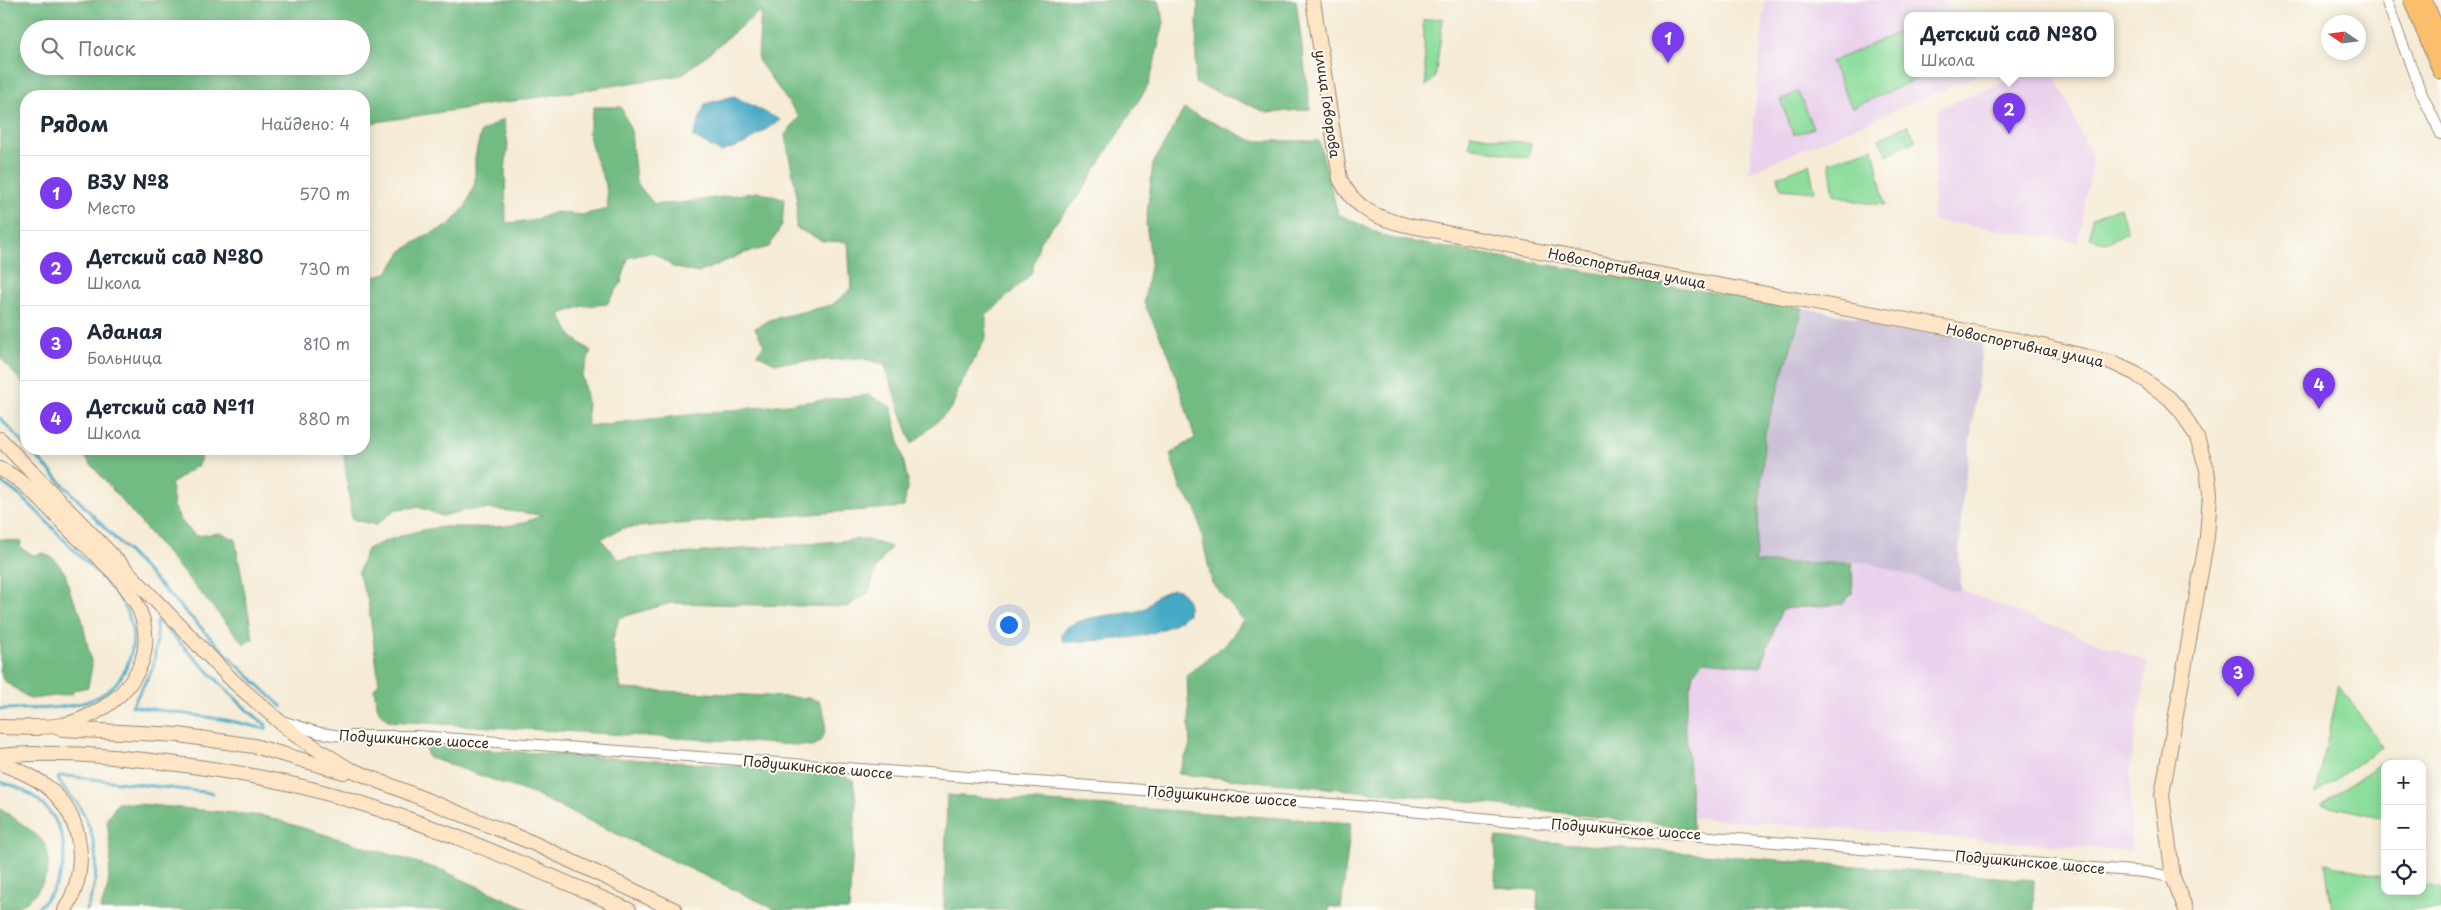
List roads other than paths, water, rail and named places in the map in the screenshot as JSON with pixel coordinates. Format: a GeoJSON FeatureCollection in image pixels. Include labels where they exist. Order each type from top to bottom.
{"type":"FeatureCollection","features":[{"type":"Feature","properties":{"kind":"main road","name":"улица Говорова"},"geometry":{"type":"LineString","coordinates":[[1313,0],[1340,179],[1347,192],[1356,202]]}},
{"type":"Feature","properties":{"kind":"main road"},"geometry":{"type":"LineString","coordinates":[[2412,0],[2441,72]]}},
{"type":"Feature","properties":{"kind":"main road"},"geometry":{"type":"LineString","coordinates":[[2424,0],[2441,43]]}},
{"type":"Feature","properties":{"kind":"main road","name":"Новоспортивная улица"},"geometry":{"type":"LineString","coordinates":[[1356,202],[1377,217],[1406,225],[1660,275],[2026,342],[2088,356],[2113,363],[2136,374],[2169,398],[2189,424],[2203,451],[2210,494],[2207,537],[2162,795],[2173,877],[2186,910]]}},
{"type":"Feature","properties":{"kind":"main road"},"geometry":{"type":"LineString","coordinates":[[0,439],[229,678],[273,718],[325,755],[347,768],[532,843],[675,910]]}},
{"type":"Feature","properties":{"kind":"main road"},"geometry":{"type":"LineString","coordinates":[[0,469],[31,490],[122,583],[135,602],[144,626],[145,639],[141,664],[124,692],[110,704],[78,720],[62,725],[29,727]]}},
{"type":"Feature","properties":{"kind":"main road"},"geometry":{"type":"LineString","coordinates":[[0,727],[179,735],[254,746],[383,783]]}},
{"type":"Feature","properties":{"kind":"main road"},"geometry":{"type":"LineString","coordinates":[[0,756],[63,754],[144,760],[244,774],[318,791],[399,817],[497,853],[629,910]]}},
{"type":"Feature","properties":{"kind":"main road"},"geometry":{"type":"LineString","coordinates":[[0,763],[33,778],[50,790],[63,805],[73,822],[81,861],[78,882],[65,910]]}},
{"type":"Feature","properties":{"kind":"street"},"geometry":{"type":"LineString","coordinates":[[2386,0],[2420,90],[2438,121],[2441,134]]}},
{"type":"Feature","properties":{"kind":"street","name":"Подушкинское шоссе"},"geometry":{"type":"LineString","coordinates":[[273,718],[320,733],[342,736],[417,736],[888,773],[1241,797],[2144,872],[2173,877]]}},
{"type":"Feature","properties":{"kind":"water"},"geometry":{"type":"Polygon","coordinates":[[[734,96],[780,120],[746,143],[721,152],[693,137],[705,104],[734,96]]]}},
{"type":"Feature","properties":{"kind":"water"},"geometry":{"type":"Polygon","coordinates":[[[1172,589],[1180,590],[1188,601],[1188,614],[1161,630],[1116,639],[1063,641],[1061,635],[1075,623],[1085,619],[1141,610],[1147,607],[1155,597],[1172,589]]]}},
{"type":"Feature","properties":{"kind":"waterway"},"geometry":{"type":"LineString","coordinates":[[0,418],[20,440]]}},
{"type":"Feature","properties":{"kind":"waterway"},"geometry":{"type":"LineString","coordinates":[[35,455],[235,663],[282,707]]}},
{"type":"Feature","properties":{"kind":"waterway"},"geometry":{"type":"LineString","coordinates":[[0,482],[28,503],[102,578],[120,599],[127,612],[133,639],[131,653],[123,673],[112,688],[96,698],[79,704],[59,707],[0,709]]}},
{"type":"Feature","properties":{"kind":"waterway"},"geometry":{"type":"LineString","coordinates":[[158,621],[245,708],[266,725],[266,729],[226,720],[132,706],[153,668],[157,638],[156,623],[158,621]]}},
{"type":"Feature","properties":{"kind":"waterway"},"geometry":{"type":"LineString","coordinates":[[86,910],[91,897],[96,871],[94,843],[79,806],[58,778],[67,776],[213,793]]}},
{"type":"Feature","properties":{"kind":"waterway"},"geometry":{"type":"LineString","coordinates":[[0,782],[22,790],[40,802],[53,817],[61,835],[64,854],[61,873],[51,892],[35,910]]}},
{"type":"Feature","properties":{"kind":"place","name":"ВЗУ №8"},"geometry":{"type":"Point","coordinates":[1668,63]}},
{"type":"Feature","properties":{"kind":"place","name":"Детский сад №80"},"geometry":{"type":"Point","coordinates":[2009,134]}},
{"type":"Feature","properties":{"kind":"place","name":"Детский сад №11"},"geometry":{"type":"Point","coordinates":[2319,409]}},
{"type":"Feature","properties":{"kind":"place","name":"Аданая"},"geometry":{"type":"Point","coordinates":[2238,697]}}]}
